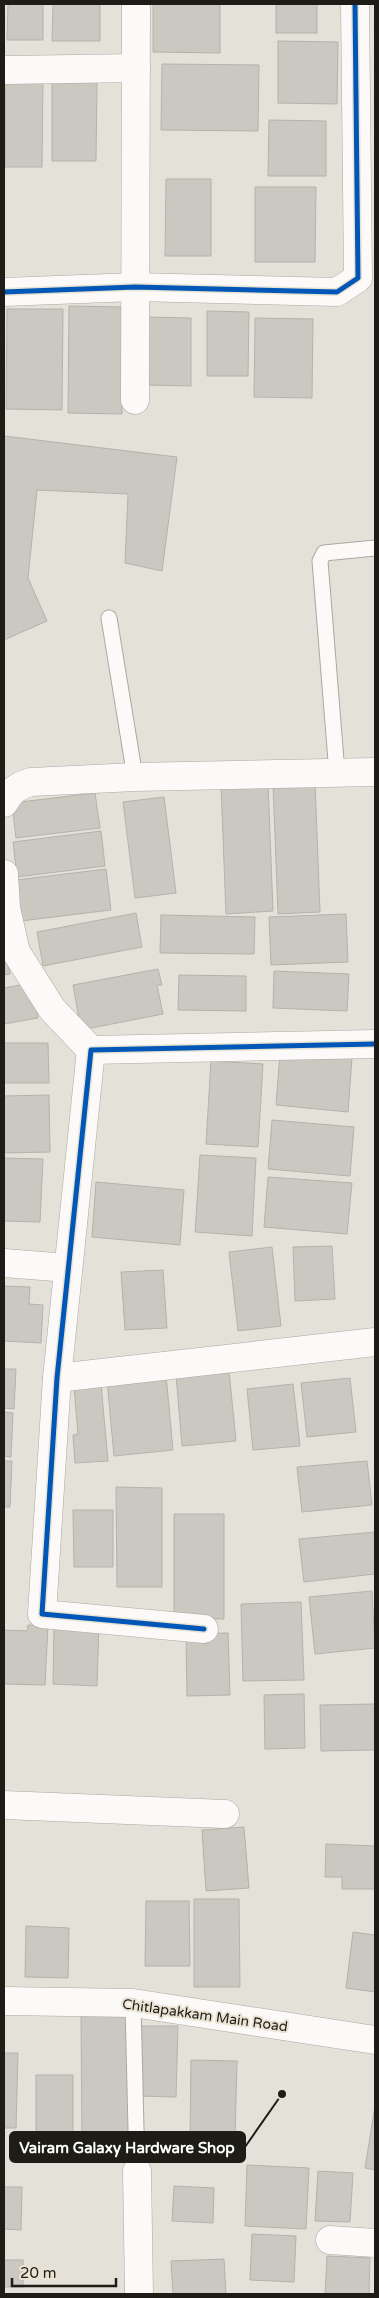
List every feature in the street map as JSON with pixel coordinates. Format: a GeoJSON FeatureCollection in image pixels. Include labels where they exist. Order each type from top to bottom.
{"type":"FeatureCollection","features":[{"type":"Feature","properties":{"kind":"street"},"geometry":{"type":"LineString","coordinates":[[135,400],[136,4]]}},
{"type":"Feature","properties":{"kind":"street"},"geometry":{"type":"LineString","coordinates":[[4,292],[135,287],[338,292],[358,278],[355,4]]}},
{"type":"Feature","properties":{"kind":"street"},"geometry":{"type":"LineString","coordinates":[[6,70],[136,68]]}},
{"type":"Feature","properties":{"kind":"street"},"geometry":{"type":"LineString","coordinates":[[4,803],[9,793],[20,785],[31,782],[135,777],[375,772]]}},
{"type":"Feature","properties":{"kind":"street"},"geometry":{"type":"LineString","coordinates":[[4,874],[5,908],[16,952],[31,979],[52,1008],[92,1050],[375,1044]]}},
{"type":"Feature","properties":{"kind":"street"},"geometry":{"type":"LineString","coordinates":[[92,1050],[56,1378],[42,1614],[204,1629]]}},
{"type":"Feature","properties":{"kind":"street"},"geometry":{"type":"LineString","coordinates":[[4,1262],[68,1268]]}},
{"type":"Feature","properties":{"kind":"street"},"geometry":{"type":"LineString","coordinates":[[56,1378],[375,1342]]}},
{"type":"Feature","properties":{"kind":"street"},"geometry":{"type":"LineString","coordinates":[[4,1805],[225,1814]]}},
{"type":"Feature","properties":{"kind":"street","name":"Chitlapakkam Main Road"},"geometry":{"type":"LineString","coordinates":[[4,2001],[133,2003],[375,2040]]}},
{"type":"Feature","properties":{"kind":"street"},"geometry":{"type":"LineString","coordinates":[[137,2171],[139,2294]]}},
{"type":"Feature","properties":{"kind":"street"},"geometry":{"type":"LineString","coordinates":[[330,2240],[375,2243]]}},
{"type":"Feature","properties":{"kind":"lane"},"geometry":{"type":"LineString","coordinates":[[337,773],[320,561],[324,553],[375,548]]}},
{"type":"Feature","properties":{"kind":"lane"},"geometry":{"type":"LineString","coordinates":[[109,618],[135,777]]}},
{"type":"Feature","properties":{"kind":"lane"},"geometry":{"type":"LineString","coordinates":[[133,2003],[137,2171]]}},
{"type":"Feature","properties":{"kind":"building"},"geometry":{"type":"Polygon","coordinates":[[[8,4],[43,4],[43,40],[7,40],[8,4]]]}},
{"type":"Feature","properties":{"kind":"building"},"geometry":{"type":"Polygon","coordinates":[[[53,4],[100,4],[100,41],[52,41],[53,4]]]}},
{"type":"Feature","properties":{"kind":"building"},"geometry":{"type":"Polygon","coordinates":[[[153,4],[220,4],[220,53],[153,52],[153,4]]]}},
{"type":"Feature","properties":{"kind":"building"},"geometry":{"type":"Polygon","coordinates":[[[276,4],[317,4],[317,33],[276,33],[276,4]]]}},
{"type":"Feature","properties":{"kind":"building"},"geometry":{"type":"Polygon","coordinates":[[[278,41],[338,42],[337,104],[278,103],[278,41]]]}},
{"type":"Feature","properties":{"kind":"building"},"geometry":{"type":"Polygon","coordinates":[[[162,64],[259,65],[258,131],[161,130],[162,64]]]}},
{"type":"Feature","properties":{"kind":"building"},"geometry":{"type":"Polygon","coordinates":[[[5,79],[43,79],[42,167],[5,167],[5,79]]]}},
{"type":"Feature","properties":{"kind":"building"},"geometry":{"type":"Polygon","coordinates":[[[52,82],[97,82],[96,161],[52,161],[52,82]]]}},
{"type":"Feature","properties":{"kind":"building"},"geometry":{"type":"Polygon","coordinates":[[[269,120],[326,121],[326,176],[268,176],[269,120]]]}},
{"type":"Feature","properties":{"kind":"building"},"geometry":{"type":"Polygon","coordinates":[[[166,179],[211,179],[211,256],[165,256],[166,179]]]}},
{"type":"Feature","properties":{"kind":"building"},"geometry":{"type":"Polygon","coordinates":[[[255,187],[316,187],[315,262],[255,262],[255,187]]]}},
{"type":"Feature","properties":{"kind":"building"},"geometry":{"type":"Polygon","coordinates":[[[69,306],[123,307],[122,414],[68,413],[69,306]]]}},
{"type":"Feature","properties":{"kind":"building"},"geometry":{"type":"Polygon","coordinates":[[[7,309],[63,309],[62,410],[6,409],[7,309]]]}},
{"type":"Feature","properties":{"kind":"building"},"geometry":{"type":"Polygon","coordinates":[[[207,311],[249,312],[248,376],[207,376],[207,311]]]}},
{"type":"Feature","properties":{"kind":"building"},"geometry":{"type":"Polygon","coordinates":[[[147,317],[191,318],[191,386],[146,385],[147,317]]]}},
{"type":"Feature","properties":{"kind":"building"},"geometry":{"type":"Polygon","coordinates":[[[255,318],[313,319],[312,398],[254,397],[255,318]]]}},
{"type":"Feature","properties":{"kind":"building"},"geometry":{"type":"Polygon","coordinates":[[[4,436],[177,457],[162,571],[125,563],[128,494],[37,490],[28,578],[47,621],[4,640],[4,436]]]}},
{"type":"Feature","properties":{"kind":"building"},"geometry":{"type":"Polygon","coordinates":[[[315,782],[320,912],[278,914],[273,784],[315,782]]]}},
{"type":"Feature","properties":{"kind":"building"},"geometry":{"type":"Polygon","coordinates":[[[268,783],[273,911],[226,914],[221,784],[268,783]]]}},
{"type":"Feature","properties":{"kind":"building"},"geometry":{"type":"Polygon","coordinates":[[[95,793],[100,828],[16,838],[12,803],[95,793]]]}},
{"type":"Feature","properties":{"kind":"building"},"geometry":{"type":"Polygon","coordinates":[[[164,797],[176,893],[135,898],[123,802],[164,797]]]}},
{"type":"Feature","properties":{"kind":"building"},"geometry":{"type":"Polygon","coordinates":[[[101,831],[105,866],[17,877],[13,842],[101,831]]]}},
{"type":"Feature","properties":{"kind":"building"},"geometry":{"type":"Polygon","coordinates":[[[106,869],[111,910],[21,921],[16,880],[106,869]]]}},
{"type":"Feature","properties":{"kind":"building"},"geometry":{"type":"Polygon","coordinates":[[[136,913],[142,947],[43,966],[37,932],[136,913]]]}},
{"type":"Feature","properties":{"kind":"building"},"geometry":{"type":"Polygon","coordinates":[[[346,914],[348,962],[271,965],[269,917],[346,914]]]}},
{"type":"Feature","properties":{"kind":"building"},"geometry":{"type":"Polygon","coordinates":[[[161,915],[255,917],[254,954],[160,953],[161,915]]]}},
{"type":"Feature","properties":{"kind":"building"},"geometry":{"type":"Polygon","coordinates":[[[4,942],[10,974],[4,975],[4,942]]]}},
{"type":"Feature","properties":{"kind":"building"},"geometry":{"type":"Polygon","coordinates":[[[158,969],[162,985],[157,985],[163,1014],[81,1030],[73,985],[158,969]]]}},
{"type":"Feature","properties":{"kind":"building"},"geometry":{"type":"Polygon","coordinates":[[[274,971],[349,974],[347,1011],[273,1008],[274,971]]]}},
{"type":"Feature","properties":{"kind":"building"},"geometry":{"type":"Polygon","coordinates":[[[179,975],[246,976],[246,1011],[178,1010],[179,975]]]}},
{"type":"Feature","properties":{"kind":"building"},"geometry":{"type":"Polygon","coordinates":[[[31,983],[38,1018],[4,1024],[4,988],[31,983]]]}},
{"type":"Feature","properties":{"kind":"building"},"geometry":{"type":"Polygon","coordinates":[[[4,1043],[48,1043],[49,1083],[4,1083],[4,1043]]]}},
{"type":"Feature","properties":{"kind":"building"},"geometry":{"type":"Polygon","coordinates":[[[280,1053],[352,1058],[348,1112],[276,1105],[280,1053]]]}},
{"type":"Feature","properties":{"kind":"building"},"geometry":{"type":"Polygon","coordinates":[[[211,1061],[263,1064],[258,1147],[206,1144],[211,1061]]]}},
{"type":"Feature","properties":{"kind":"building"},"geometry":{"type":"Polygon","coordinates":[[[49,1095],[50,1152],[4,1153],[4,1096],[49,1095]]]}},
{"type":"Feature","properties":{"kind":"building"},"geometry":{"type":"Polygon","coordinates":[[[272,1120],[354,1127],[350,1176],[268,1169],[272,1120]]]}},
{"type":"Feature","properties":{"kind":"building"},"geometry":{"type":"Polygon","coordinates":[[[200,1155],[256,1158],[252,1236],[195,1232],[200,1155]]]}},
{"type":"Feature","properties":{"kind":"building"},"geometry":{"type":"Polygon","coordinates":[[[4,1158],[43,1159],[40,1222],[4,1221],[4,1158]]]}},
{"type":"Feature","properties":{"kind":"building"},"geometry":{"type":"Polygon","coordinates":[[[268,1177],[352,1183],[347,1234],[264,1227],[268,1177]]]}},
{"type":"Feature","properties":{"kind":"building"},"geometry":{"type":"Polygon","coordinates":[[[96,1182],[184,1190],[180,1245],[92,1237],[96,1182]]]}},
{"type":"Feature","properties":{"kind":"building"},"geometry":{"type":"Polygon","coordinates":[[[332,1246],[335,1299],[295,1301],[293,1247],[332,1246]]]}},
{"type":"Feature","properties":{"kind":"building"},"geometry":{"type":"Polygon","coordinates":[[[272,1247],[281,1326],[238,1331],[229,1252],[272,1247]]]}},
{"type":"Feature","properties":{"kind":"building"},"geometry":{"type":"Polygon","coordinates":[[[163,1270],[167,1328],[125,1330],[121,1272],[163,1270]]]}},
{"type":"Feature","properties":{"kind":"building"},"geometry":{"type":"Polygon","coordinates":[[[4,1286],[30,1287],[29,1304],[43,1305],[41,1343],[4,1341],[4,1286]]]}},
{"type":"Feature","properties":{"kind":"building"},"geometry":{"type":"Polygon","coordinates":[[[4,1369],[16,1369],[14,1409],[4,1408],[4,1369]]]}},
{"type":"Feature","properties":{"kind":"building"},"geometry":{"type":"Polygon","coordinates":[[[229,1371],[236,1441],[182,1446],[176,1375],[229,1371]]]}},
{"type":"Feature","properties":{"kind":"building"},"geometry":{"type":"Polygon","coordinates":[[[166,1374],[173,1450],[114,1456],[107,1380],[166,1374]]]}},
{"type":"Feature","properties":{"kind":"building"},"geometry":{"type":"Polygon","coordinates":[[[350,1378],[356,1432],[307,1437],[301,1383],[350,1378]]]}},
{"type":"Feature","properties":{"kind":"building"},"geometry":{"type":"Polygon","coordinates":[[[101,1384],[108,1461],[75,1463],[73,1435],[78,1434],[74,1387],[101,1384]]]}},
{"type":"Feature","properties":{"kind":"building"},"geometry":{"type":"Polygon","coordinates":[[[293,1384],[300,1446],[253,1450],[247,1389],[293,1384]]]}},
{"type":"Feature","properties":{"kind":"building"},"geometry":{"type":"Polygon","coordinates":[[[4,1412],[13,1413],[11,1457],[4,1456],[4,1412]]]}},
{"type":"Feature","properties":{"kind":"building"},"geometry":{"type":"Polygon","coordinates":[[[4,1461],[12,1461],[10,1507],[4,1507],[4,1461]]]}},
{"type":"Feature","properties":{"kind":"building"},"geometry":{"type":"Polygon","coordinates":[[[367,1461],[372,1505],[302,1512],[297,1467],[367,1461]]]}},
{"type":"Feature","properties":{"kind":"building"},"geometry":{"type":"Polygon","coordinates":[[[116,1487],[162,1488],[162,1587],[117,1587],[116,1487]]]}},
{"type":"Feature","properties":{"kind":"building"},"geometry":{"type":"Polygon","coordinates":[[[73,1510],[113,1510],[113,1567],[74,1567],[73,1510]]]}},
{"type":"Feature","properties":{"kind":"building"},"geometry":{"type":"Polygon","coordinates":[[[174,1514],[224,1514],[224,1619],[174,1618],[174,1514]]]}},
{"type":"Feature","properties":{"kind":"building"},"geometry":{"type":"Polygon","coordinates":[[[375,1532],[375,1574],[304,1582],[299,1539],[375,1532]]]}},
{"type":"Feature","properties":{"kind":"building"},"geometry":{"type":"Polygon","coordinates":[[[372,1591],[375,1648],[315,1654],[309,1597],[372,1591]]]}},
{"type":"Feature","properties":{"kind":"building"},"geometry":{"type":"Polygon","coordinates":[[[301,1602],[304,1680],[243,1681],[241,1604],[301,1602]]]}},
{"type":"Feature","properties":{"kind":"building"},"geometry":{"type":"Polygon","coordinates":[[[54,1623],[99,1624],[97,1686],[53,1684],[54,1623]]]}},
{"type":"Feature","properties":{"kind":"building"},"geometry":{"type":"Polygon","coordinates":[[[28,1625],[48,1626],[45,1685],[4,1684],[4,1630],[27,1631],[28,1625]]]}},
{"type":"Feature","properties":{"kind":"building"},"geometry":{"type":"Polygon","coordinates":[[[228,1633],[230,1695],[187,1696],[186,1634],[228,1633]]]}},
{"type":"Feature","properties":{"kind":"building"},"geometry":{"type":"Polygon","coordinates":[[[304,1694],[305,1748],[265,1749],[264,1695],[304,1694]]]}},
{"type":"Feature","properties":{"kind":"building"},"geometry":{"type":"Polygon","coordinates":[[[375,1704],[375,1750],[321,1751],[320,1705],[375,1704]]]}},
{"type":"Feature","properties":{"kind":"building"},"geometry":{"type":"Polygon","coordinates":[[[244,1827],[249,1888],[206,1891],[202,1830],[244,1827]]]}},
{"type":"Feature","properties":{"kind":"building"},"geometry":{"type":"Polygon","coordinates":[[[326,1844],[375,1846],[375,1889],[342,1889],[342,1877],[325,1877],[326,1844]]]}},
{"type":"Feature","properties":{"kind":"building"},"geometry":{"type":"Polygon","coordinates":[[[194,1899],[239,1899],[240,1987],[194,1987],[194,1899]]]}},
{"type":"Feature","properties":{"kind":"building"},"geometry":{"type":"Polygon","coordinates":[[[146,1901],[189,1901],[190,1966],[145,1966],[146,1901]]]}},
{"type":"Feature","properties":{"kind":"building"},"geometry":{"type":"Polygon","coordinates":[[[26,1926],[69,1928],[68,1978],[25,1977],[26,1926]]]}},
{"type":"Feature","properties":{"kind":"building"},"geometry":{"type":"Polygon","coordinates":[[[353,1932],[375,1935],[375,1992],[346,1988],[353,1932]]]}},
{"type":"Feature","properties":{"kind":"building"},"geometry":{"type":"Polygon","coordinates":[[[81,2014],[130,2014],[130,2152],[82,2152],[81,2014]]]}},
{"type":"Feature","properties":{"kind":"building"},"geometry":{"type":"Polygon","coordinates":[[[139,2026],[178,2026],[176,2097],[138,2096],[139,2026]]]}},
{"type":"Feature","properties":{"kind":"building"},"geometry":{"type":"Polygon","coordinates":[[[4,2053],[18,2053],[16,2128],[4,2128],[4,2053]]]}},
{"type":"Feature","properties":{"kind":"building"},"geometry":{"type":"Polygon","coordinates":[[[191,2060],[237,2061],[235,2138],[190,2137],[191,2060]]]}},
{"type":"Feature","properties":{"kind":"building"},"geometry":{"type":"Polygon","coordinates":[[[36,2075],[73,2075],[73,2136],[36,2136],[36,2075]]]}},
{"type":"Feature","properties":{"kind":"building"},"geometry":{"type":"Polygon","coordinates":[[[375,2106],[375,2170],[365,2168],[375,2106]]]}},
{"type":"Feature","properties":{"kind":"building"},"geometry":{"type":"Polygon","coordinates":[[[247,2165],[309,2168],[306,2229],[245,2226],[247,2165]]]}},
{"type":"Feature","properties":{"kind":"building"},"geometry":{"type":"Polygon","coordinates":[[[318,2171],[353,2173],[350,2222],[315,2221],[318,2171]]]}},
{"type":"Feature","properties":{"kind":"building"},"geometry":{"type":"Polygon","coordinates":[[[174,2186],[214,2188],[213,2223],[172,2221],[174,2186]]]}},
{"type":"Feature","properties":{"kind":"building"},"geometry":{"type":"Polygon","coordinates":[[[4,2187],[22,2187],[21,2230],[4,2229],[4,2187]]]}},
{"type":"Feature","properties":{"kind":"building"},"geometry":{"type":"Polygon","coordinates":[[[252,2234],[296,2236],[294,2282],[250,2280],[252,2234]]]}},
{"type":"Feature","properties":{"kind":"building"},"geometry":{"type":"Polygon","coordinates":[[[327,2256],[370,2258],[369,2294],[325,2294],[327,2256]]]}},
{"type":"Feature","properties":{"kind":"building"},"geometry":{"type":"Polygon","coordinates":[[[224,2259],[226,2294],[173,2294],[171,2261],[224,2259]]]}},
{"type":"Feature","properties":{"kind":"building"},"geometry":{"type":"Polygon","coordinates":[[[4,2260],[23,2260],[23,2287],[4,2287],[4,2260]]]}},
{"type":"Feature","properties":{"kind":"cycle path"},"geometry":{"type":"LineString","coordinates":[[4,292],[135,287],[337,292],[358,278],[355,4]]}},
{"type":"Feature","properties":{"kind":"cycle path"},"geometry":{"type":"LineString","coordinates":[[204,1629],[42,1614],[57,1378],[91,1050],[375,1044]]}},
{"type":"Feature","properties":{"kind":"place","name":"Vairam Galaxy Hardware Shop"},"geometry":{"type":"Point","coordinates":[282,2094]}}]}
